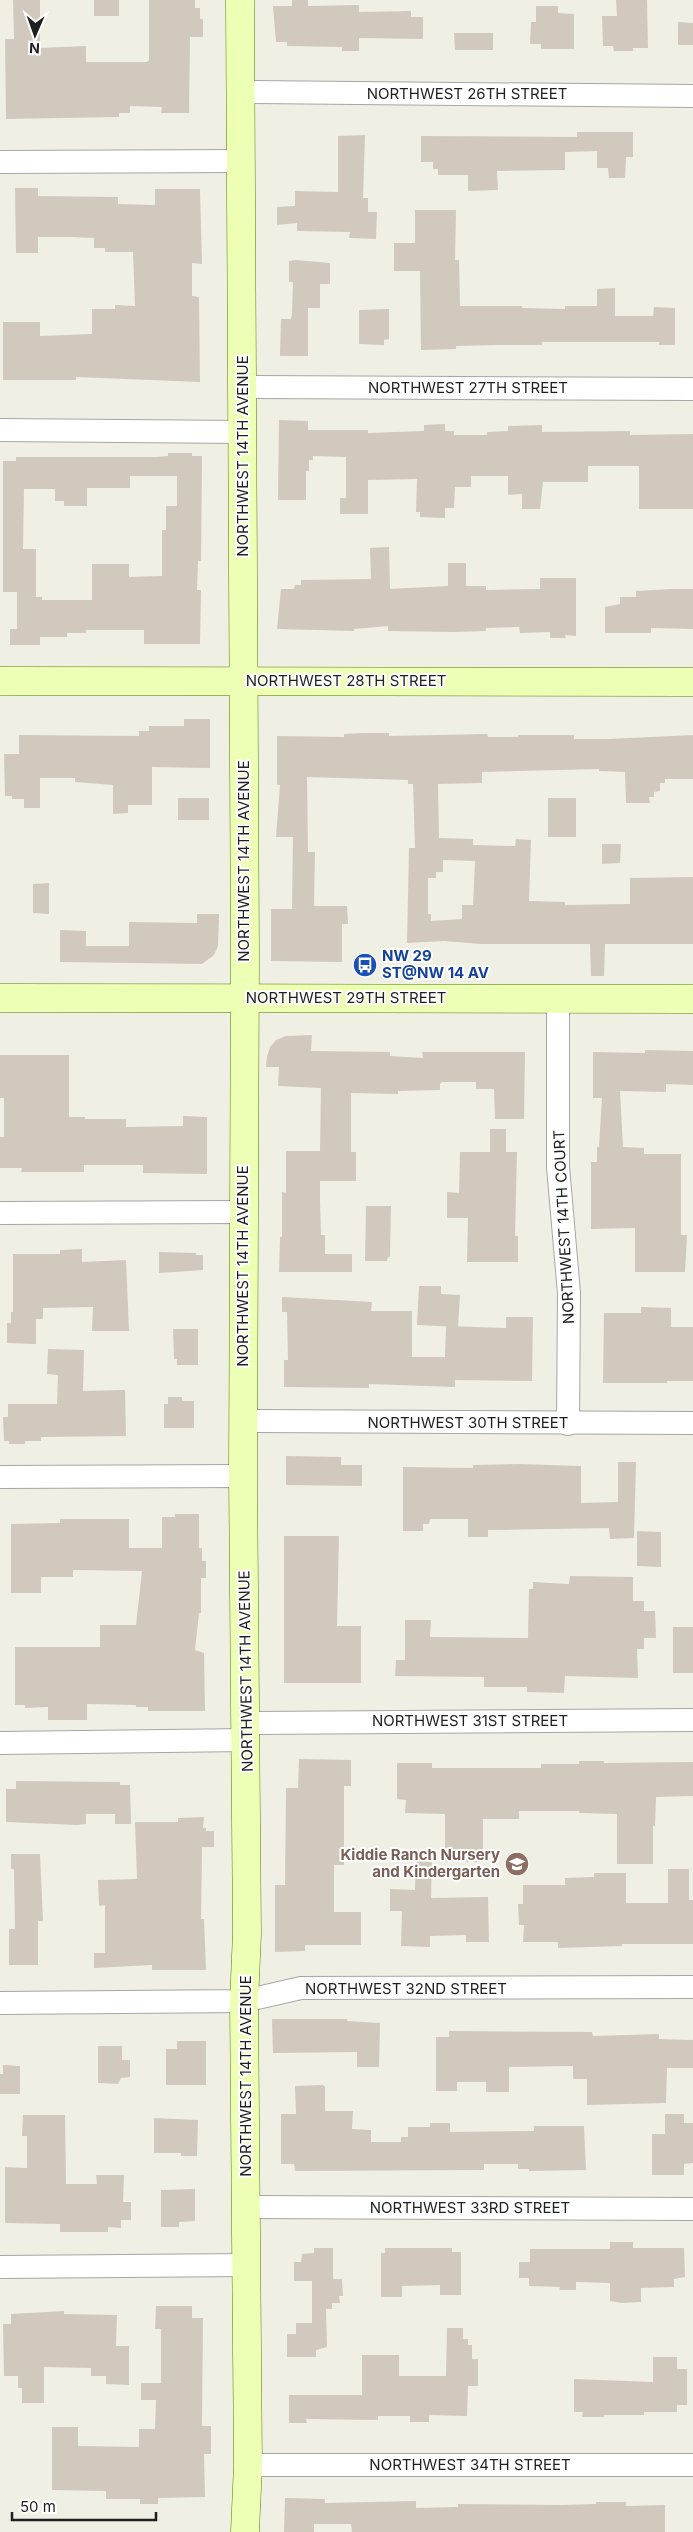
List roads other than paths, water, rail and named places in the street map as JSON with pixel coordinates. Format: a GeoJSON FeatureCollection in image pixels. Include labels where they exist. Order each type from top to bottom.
{"type":"FeatureCollection","features":[{"type":"Feature","properties":{"kind":"street","name":"NORTHWEST 14TH AVENUE"},"geometry":{"type":"LineString","coordinates":[[240,0],[243,432],[243,1476],[247,1731],[247,1934],[244,2001],[248,2464],[245,2532]]}},
{"type":"Feature","properties":{"kind":"street","name":"NORTHWEST 26TH STREET"},"geometry":{"type":"LineString","coordinates":[[241,92],[693,96]]}},
{"type":"Feature","properties":{"kind":"street"},"geometry":{"type":"LineString","coordinates":[[0,162],[241,161]]}},
{"type":"Feature","properties":{"kind":"street","name":"NORTHWEST 27TH STREET"},"geometry":{"type":"LineString","coordinates":[[242,387],[693,389]]}},
{"type":"Feature","properties":{"kind":"street"},"geometry":{"type":"LineString","coordinates":[[0,430],[243,432]]}},
{"type":"Feature","properties":{"kind":"street","name":"NORTHWEST 28TH STREET"},"geometry":{"type":"LineString","coordinates":[[0,681],[693,682]]}},
{"type":"Feature","properties":{"kind":"street","name":"NORTHWEST 29TH STREET"},"geometry":{"type":"LineString","coordinates":[[0,998],[693,999]]}},
{"type":"Feature","properties":{"kind":"street","name":"NORTHWEST 14TH COURT"},"geometry":{"type":"LineString","coordinates":[[558,999],[558,1167],[570,1302],[568,1424]]}},
{"type":"Feature","properties":{"kind":"street"},"geometry":{"type":"LineString","coordinates":[[0,1213],[242,1212]]}},
{"type":"Feature","properties":{"kind":"street","name":"NORTHWEST 30TH STREET"},"geometry":{"type":"LineString","coordinates":[[243,1422],[693,1423]]}},
{"type":"Feature","properties":{"kind":"street"},"geometry":{"type":"LineString","coordinates":[[0,1477],[243,1476]]}},
{"type":"Feature","properties":{"kind":"street","name":"NORTHWEST 31ST STREET"},"geometry":{"type":"LineString","coordinates":[[0,1743],[247,1731],[693,1720]]}},
{"type":"Feature","properties":{"kind":"street","name":"NORTHWEST 32ND STREET"},"geometry":{"type":"LineString","coordinates":[[0,2003],[244,2001],[301,1988],[693,1988]]}},
{"type":"Feature","properties":{"kind":"street","name":"NORTHWEST 33RD STREET"},"geometry":{"type":"LineString","coordinates":[[247,2207],[693,2210]]}},
{"type":"Feature","properties":{"kind":"street"},"geometry":{"type":"LineString","coordinates":[[0,2267],[246,2265]]}},
{"type":"Feature","properties":{"kind":"street","name":"NORTHWEST 34TH STREET"},"geometry":{"type":"LineString","coordinates":[[248,2464],[693,2464]]}},
{"type":"Feature","properties":{"kind":"place","name":"NW 29 ST@NW 14 AV"},"geometry":{"type":"Point","coordinates":[365,965]}},
{"type":"Feature","properties":{"kind":"place","name":"Kiddie Ranch Nursery and Kindergarten"},"geometry":{"type":"Point","coordinates":[517,1864]}}]}
